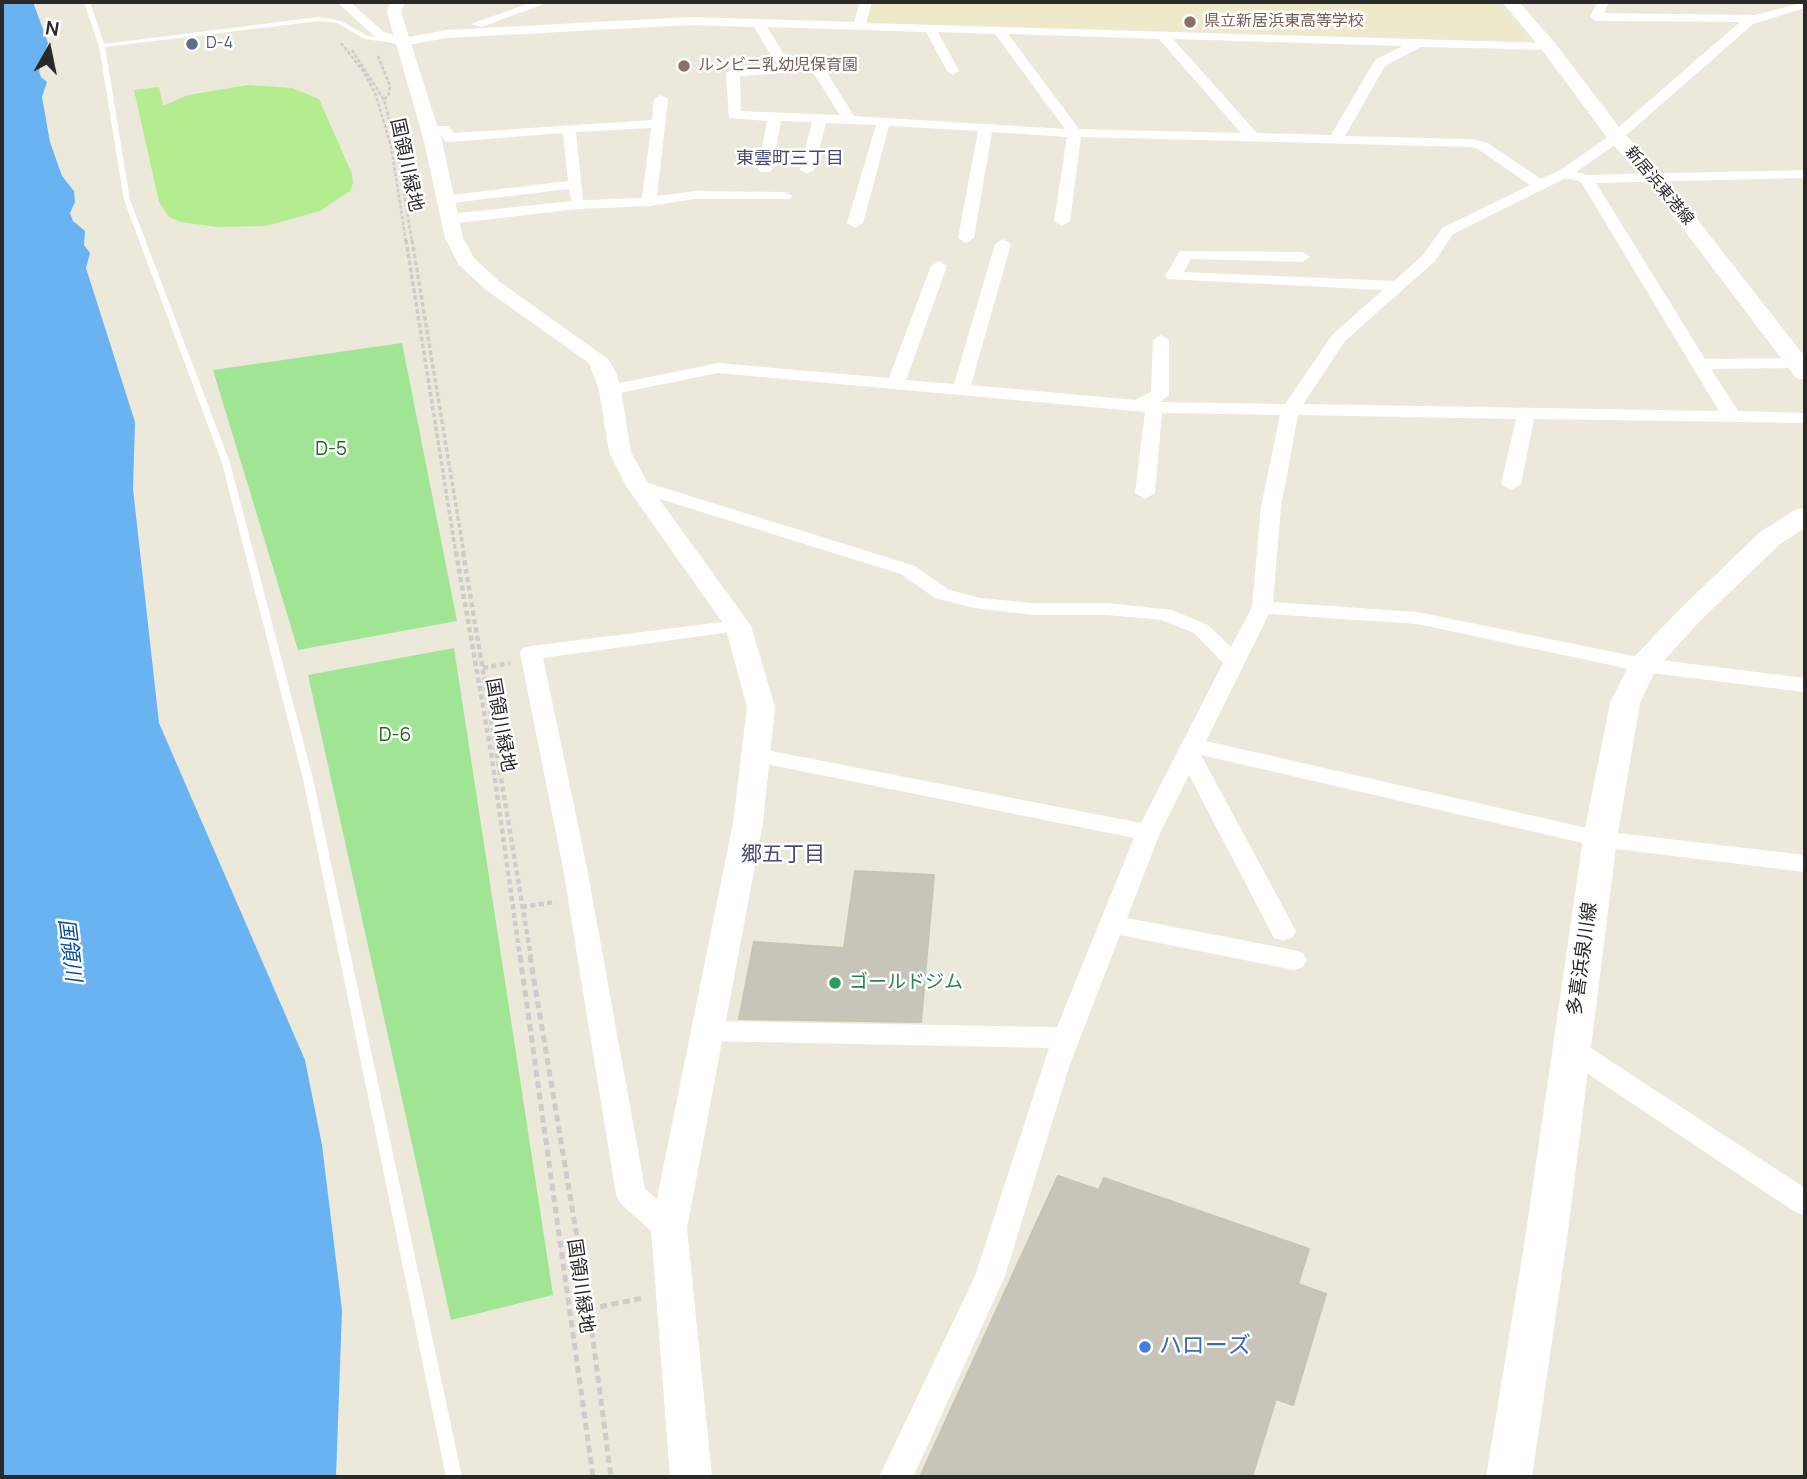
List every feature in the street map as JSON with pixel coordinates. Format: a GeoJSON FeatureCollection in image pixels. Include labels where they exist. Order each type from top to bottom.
{"type":"FeatureCollection","features":[{"type":"Feature","properties":{"kind":"main road","name":"新居浜東港線"},"geometry":{"type":"LineString","coordinates":[[1510,2],[1549,47],[1615,135],[1654,177],[1801,368]]}},
{"type":"Feature","properties":{"kind":"main road","name":"多喜浜泉川線"},"geometry":{"type":"LineString","coordinates":[[1509,1477],[1546,1239],[1600,839],[1625,703],[1643,665],[1689,615],[1770,538],[1805,516]]}},
{"type":"Feature","properties":{"kind":"street"},"geometry":{"type":"LineString","coordinates":[[343,2],[380,35],[402,42],[447,34],[722,17],[758,23],[1549,47]]}},
{"type":"Feature","properties":{"kind":"street"},"geometry":{"type":"LineString","coordinates":[[398,2],[394,12],[429,129],[454,238],[466,261],[493,286],[597,359],[605,372],[610,390],[620,452],[638,486],[738,626],[761,707],[748,823],[669,1228],[691,1477]]}},
{"type":"Feature","properties":{"kind":"street"},"geometry":{"type":"LineString","coordinates":[[447,34],[544,2]]}},
{"type":"Feature","properties":{"kind":"street"},"geometry":{"type":"LineString","coordinates":[[859,26],[866,2]]}},
{"type":"Feature","properties":{"kind":"street"},"geometry":{"type":"LineString","coordinates":[[1603,2],[1596,17],[1755,19],[1805,4]]}},
{"type":"Feature","properties":{"kind":"street"},"geometry":{"type":"LineString","coordinates":[[1650,18],[1652,2]]}},
{"type":"Feature","properties":{"kind":"street"},"geometry":{"type":"LineString","coordinates":[[896,1477],[990,1276],[1066,1038],[1148,833],[1262,607],[1271,507],[1290,410],[1339,338],[1429,258],[1447,231],[1565,173],[1610,142],[1615,135],[1755,19]]}},
{"type":"Feature","properties":{"kind":"street"},"geometry":{"type":"LineString","coordinates":[[758,23],[778,56],[819,71],[849,119]]}},
{"type":"Feature","properties":{"kind":"street"},"geometry":{"type":"LineString","coordinates":[[929,28],[953,71]]}},
{"type":"Feature","properties":{"kind":"street"},"geometry":{"type":"LineString","coordinates":[[998,29],[1075,134],[1062,221]]}},
{"type":"Feature","properties":{"kind":"street"},"geometry":{"type":"LineString","coordinates":[[1161,34],[1253,138]]}},
{"type":"Feature","properties":{"kind":"street"},"geometry":{"type":"LineString","coordinates":[[1335,139],[1380,63],[1421,42]]}},
{"type":"Feature","properties":{"kind":"street"},"geometry":{"type":"LineString","coordinates":[[811,66],[733,73],[734,115],[884,120],[1075,134],[1471,143],[1483,146],[1540,185]]}},
{"type":"Feature","properties":{"kind":"street"},"geometry":{"type":"LineString","coordinates":[[649,202],[661,99]]}},
{"type":"Feature","properties":{"kind":"street"},"geometry":{"type":"LineString","coordinates":[[765,169],[775,116]]}},
{"type":"Feature","properties":{"kind":"street"},"geometry":{"type":"LineString","coordinates":[[807,170],[820,118]]}},
{"type":"Feature","properties":{"kind":"street"},"geometry":{"type":"LineString","coordinates":[[855,223],[884,120]]}},
{"type":"Feature","properties":{"kind":"street"},"geometry":{"type":"LineString","coordinates":[[429,129],[443,130],[450,138],[657,124]]}},
{"type":"Feature","properties":{"kind":"street"},"geometry":{"type":"LineString","coordinates":[[966,238],[986,127]]}},
{"type":"Feature","properties":{"kind":"street"},"geometry":{"type":"LineString","coordinates":[[569,128],[578,205]]}},
{"type":"Feature","properties":{"kind":"street"},"geometry":{"type":"LineString","coordinates":[[1565,173],[1586,179],[1805,174]]}},
{"type":"Feature","properties":{"kind":"street"},"geometry":{"type":"LineString","coordinates":[[1586,179],[1732,417]]}},
{"type":"Feature","properties":{"kind":"street"},"geometry":{"type":"LineString","coordinates":[[446,210],[576,184]]}},
{"type":"Feature","properties":{"kind":"street"},"geometry":{"type":"LineString","coordinates":[[446,210],[649,202],[695,195],[785,196]]}},
{"type":"Feature","properties":{"kind":"street"},"geometry":{"type":"LineString","coordinates":[[961,389],[1003,244]]}},
{"type":"Feature","properties":{"kind":"street"},"geometry":{"type":"LineString","coordinates":[[1302,257],[1186,254],[1173,276],[1398,286]]}},
{"type":"Feature","properties":{"kind":"street"},"geometry":{"type":"LineString","coordinates":[[896,384],[939,266]]}},
{"type":"Feature","properties":{"kind":"street"},"geometry":{"type":"LineString","coordinates":[[1145,407],[1160,395],[1161,340]]}},
{"type":"Feature","properties":{"kind":"street"},"geometry":{"type":"LineString","coordinates":[[1700,363],[1801,368]]}},
{"type":"Feature","properties":{"kind":"street"},"geometry":{"type":"LineString","coordinates":[[610,390],[718,368],[1145,407],[1805,418]]}},
{"type":"Feature","properties":{"kind":"street"},"geometry":{"type":"LineString","coordinates":[[1145,407],[1145,493]]}},
{"type":"Feature","properties":{"kind":"street"},"geometry":{"type":"LineString","coordinates":[[1511,484],[1526,413]]}},
{"type":"Feature","properties":{"kind":"street"},"geometry":{"type":"LineString","coordinates":[[638,486],[908,570],[942,594],[981,604],[1165,614],[1201,629],[1234,662]]}},
{"type":"Feature","properties":{"kind":"street"},"geometry":{"type":"LineString","coordinates":[[1262,607],[1417,618],[1643,665],[1805,685]]}},
{"type":"Feature","properties":{"kind":"street"},"geometry":{"type":"LineString","coordinates":[[669,1228],[631,1195],[575,868],[531,653],[738,626]]}},
{"type":"Feature","properties":{"kind":"street"},"geometry":{"type":"LineString","coordinates":[[1190,749],[1600,839],[1805,864]]}},
{"type":"Feature","properties":{"kind":"street"},"geometry":{"type":"LineString","coordinates":[[1190,749],[1283,931]]}},
{"type":"Feature","properties":{"kind":"street"},"geometry":{"type":"LineString","coordinates":[[756,755],[1148,833]]}},
{"type":"Feature","properties":{"kind":"street"},"geometry":{"type":"LineString","coordinates":[[1112,925],[1294,960]]}},
{"type":"Feature","properties":{"kind":"street"},"geometry":{"type":"LineString","coordinates":[[708,1031],[1066,1038]]}},
{"type":"Feature","properties":{"kind":"street"},"geometry":{"type":"LineString","coordinates":[[1570,1048],[1805,1203]]}},
{"type":"Feature","properties":{"kind":"lane"},"geometry":{"type":"LineString","coordinates":[[88,2],[102,46],[127,200],[226,463],[308,779],[454,1477]]}},
{"type":"Feature","properties":{"kind":"lane"},"geometry":{"type":"LineString","coordinates":[[102,46],[326,20],[339,22],[367,38],[402,42]]}},
{"type":"Feature","properties":{"kind":"path"},"geometry":{"type":"LineString","coordinates":[[326,20],[362,62],[384,100],[396,145],[589,1309],[611,1477]]}},
{"type":"Feature","properties":{"kind":"path","name":"国領川緑地"},"geometry":{"type":"LineString","coordinates":[[326,20],[363,71],[375,93],[391,146],[467,620],[492,758],[593,1477]]}},
{"type":"Feature","properties":{"kind":"path"},"geometry":{"type":"LineString","coordinates":[[367,38],[390,86],[389,94],[384,100]]}},
{"type":"Feature","properties":{"kind":"path"},"geometry":{"type":"LineString","coordinates":[[589,1309],[675,1292]]}},
{"type":"Feature","properties":{"kind":"shaded area","name":"県立新居浜東高等学校"},"geometry":{"type":"Polygon","coordinates":[[[871,2],[1495,2],[1528,40],[870,23],[865,21],[871,2]]]}},
{"type":"Feature","properties":{"kind":"green space"},"geometry":{"type":"Polygon","coordinates":[[[248,85],[292,88],[319,99],[352,174],[350,191],[320,211],[266,226],[217,227],[181,222],[169,217],[159,202],[134,90],[159,87],[163,106],[188,95],[248,85]]]}},
{"type":"Feature","properties":{"kind":"green space","name":"D-5"},"geometry":{"type":"Polygon","coordinates":[[[402,343],[457,621],[298,650],[213,370],[402,343]]]}},
{"type":"Feature","properties":{"kind":"green space","name":"D-6"},"geometry":{"type":"Polygon","coordinates":[[[454,648],[553,1295],[451,1320],[308,675],[454,648]]]}},
{"type":"Feature","properties":{"kind":"water","name":"国領川"},"geometry":{"type":"Polygon","coordinates":[[[2,2],[33,2],[48,43],[39,71],[47,82],[42,97],[50,142],[62,176],[74,191],[75,202],[70,213],[73,221],[85,231],[84,245],[90,253],[86,268],[135,422],[133,489],[159,723],[305,1060],[322,1145],[342,1310],[336,1477],[2,1477],[2,2]]]}},
{"type":"Feature","properties":{"kind":"building","name":"ゴールドジム"},"geometry":{"type":"Polygon","coordinates":[[[855,871],[934,875],[921,1022],[739,1019],[754,942],[844,948],[855,871]]]}},
{"type":"Feature","properties":{"kind":"building","name":"ハローズ"},"geometry":{"type":"Polygon","coordinates":[[[1058,1176],[1099,1190],[1104,1178],[1309,1249],[1298,1284],[1326,1294],[1293,1405],[1276,1399],[1252,1477],[920,1477],[1058,1176]]]}},
{"type":"Feature","properties":{"kind":"place","name":"県立新居浜東高等学校"},"geometry":{"type":"Point","coordinates":[1190,22]}},
{"type":"Feature","properties":{"kind":"place","name":"D-4"},"geometry":{"type":"Point","coordinates":[192,44]}},
{"type":"Feature","properties":{"kind":"place","name":"ルンビニ乳幼児保育園"},"geometry":{"type":"Point","coordinates":[684,66]}},
{"type":"Feature","properties":{"kind":"place","name":"ゴールドジム"},"geometry":{"type":"Point","coordinates":[835,983]}},
{"type":"Feature","properties":{"kind":"place","name":"ハローズ"},"geometry":{"type":"Point","coordinates":[1145,1347]}},
{"type":"Feature","properties":{"kind":"district","name":"東雲町三丁目"},"geometry":{"type":"Point","coordinates":[790,159]}},
{"type":"Feature","properties":{"kind":"district","name":"郷五丁目"},"geometry":{"type":"Point","coordinates":[783,855]}}]}
